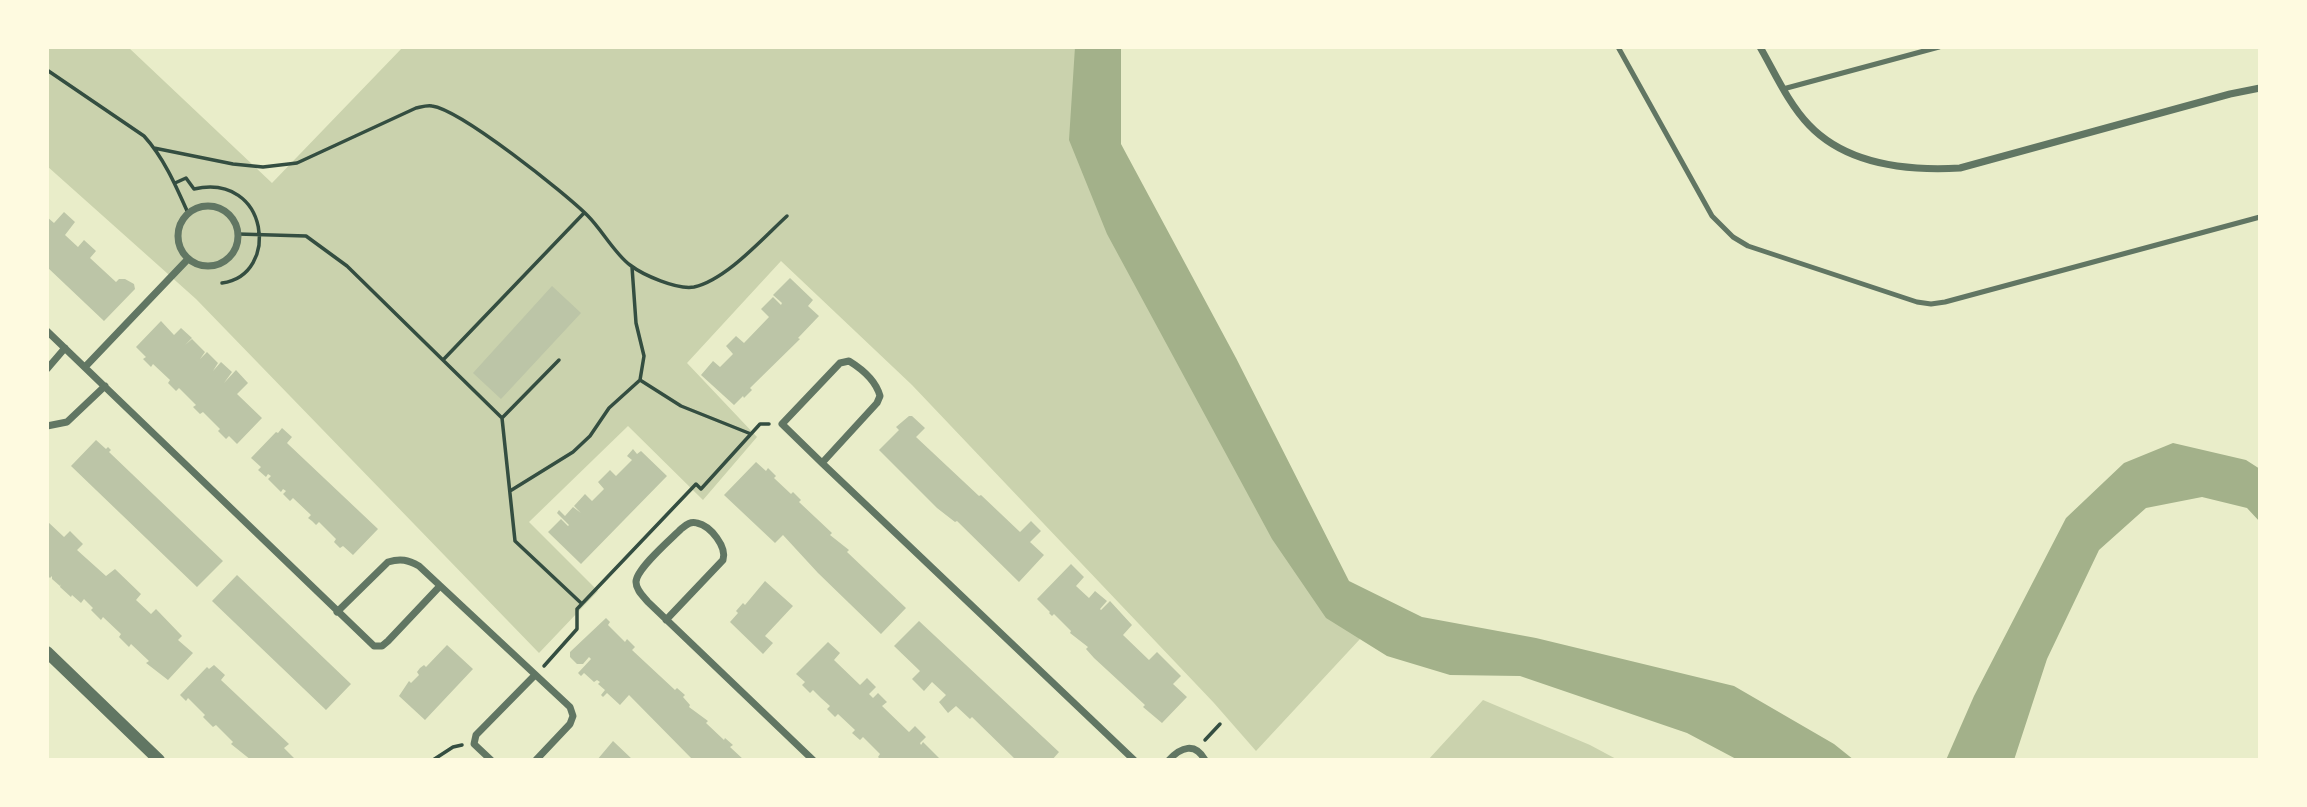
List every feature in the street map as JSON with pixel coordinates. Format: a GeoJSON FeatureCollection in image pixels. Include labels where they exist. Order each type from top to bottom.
{"type":"FeatureCollection","features":[{"type":"Feature","properties":{"kind":"street"},"geometry":{"type":"LineString","coordinates":[[1760,47],[1783,89],[1809,126],[1849,152],[1890,166],[1959,168],[2260,88]]}},
{"type":"Feature","properties":{"kind":"street"},"geometry":{"type":"LineString","coordinates":[[206,205],[220,208],[233,219],[239,234],[233,254],[222,263],[201,266],[188,258],[178,243],[181,222],[188,213],[206,205]]}},
{"type":"Feature","properties":{"kind":"street"},"geometry":{"type":"LineString","coordinates":[[85,367],[188,258]]}},
{"type":"Feature","properties":{"kind":"street"},"geometry":{"type":"LineString","coordinates":[[47,331],[374,646],[382,646],[440,586]]}},
{"type":"Feature","properties":{"kind":"street"},"geometry":{"type":"LineString","coordinates":[[47,369],[65,348]]}},
{"type":"Feature","properties":{"kind":"street"},"geometry":{"type":"LineString","coordinates":[[822,463],[880,397],[872,381],[858,366],[849,361],[840,363],[782,424],[822,463],[1134,760]]}},
{"type":"Feature","properties":{"kind":"street"},"geometry":{"type":"LineString","coordinates":[[47,426],[67,422],[105,386]]}},
{"type":"Feature","properties":{"kind":"street"},"geometry":{"type":"LineString","coordinates":[[666,620],[723,560],[725,553],[722,545],[696,522],[688,523],[681,529],[638,574],[638,590],[666,620],[813,760]]}},
{"type":"Feature","properties":{"kind":"street"},"geometry":{"type":"LineString","coordinates":[[337,612],[388,562],[398,559],[419,566],[570,707],[573,716],[570,724],[536,760]]}},
{"type":"Feature","properties":{"kind":"street"},"geometry":{"type":"LineString","coordinates":[[47,652],[159,760]]}},
{"type":"Feature","properties":{"kind":"street"},"geometry":{"type":"LineString","coordinates":[[491,760],[474,744],[476,735],[535,675]]}},
{"type":"Feature","properties":{"kind":"street"},"geometry":{"type":"LineString","coordinates":[[1169,760],[1187,747],[1196,749],[1205,760]]}},
{"type":"Feature","properties":{"kind":"lane"},"geometry":{"type":"LineString","coordinates":[[1618,47],[1712,216],[1732,237],[1765,252],[1917,303],[1945,302],[2260,217]]}},
{"type":"Feature","properties":{"kind":"lane"},"geometry":{"type":"LineString","coordinates":[[1783,89],[1939,47]]}},
{"type":"Feature","properties":{"kind":"path"},"geometry":{"type":"LineString","coordinates":[[47,70],[144,136],[175,183],[188,213]]}},
{"type":"Feature","properties":{"kind":"path"},"geometry":{"type":"LineString","coordinates":[[154,148],[233,164],[263,167],[297,163],[416,108],[433,106],[480,132],[567,196],[632,266],[666,283],[693,287],[721,275],[787,216]]}},
{"type":"Feature","properties":{"kind":"path"},"geometry":{"type":"LineString","coordinates":[[175,183],[186,178],[194,188],[222,187],[242,197],[258,222],[256,256],[246,271],[231,282],[222,283]]}},
{"type":"Feature","properties":{"kind":"path"},"geometry":{"type":"LineString","coordinates":[[443,360],[584,213]]}},
{"type":"Feature","properties":{"kind":"path"},"geometry":{"type":"LineString","coordinates":[[239,234],[306,236],[347,266],[502,418],[515,541],[582,604]]}},
{"type":"Feature","properties":{"kind":"path"},"geometry":{"type":"LineString","coordinates":[[510,491],[573,452],[590,436],[609,408],[640,380],[644,356],[636,323],[632,266]]}},
{"type":"Feature","properties":{"kind":"path"},"geometry":{"type":"LineString","coordinates":[[502,418],[559,360]]}},
{"type":"Feature","properties":{"kind":"path"},"geometry":{"type":"LineString","coordinates":[[640,380],[681,406],[751,434],[760,424],[782,424]]}},
{"type":"Feature","properties":{"kind":"path"},"geometry":{"type":"LineString","coordinates":[[1196,749],[1220,724]]}},
{"type":"Feature","properties":{"kind":"path"},"geometry":{"type":"LineString","coordinates":[[433,760],[453,747],[474,744]]}},
{"type":"Feature","properties":{"kind":"shaded area"},"geometry":{"type":"Polygon","coordinates":[[[47,47],[128,47],[272,183],[403,47],[1088,47],[1084,170],[1360,639],[1256,751],[1214,703],[912,385],[781,261],[687,363],[757,437],[703,500],[628,426],[529,522],[598,591],[539,653],[196,299],[47,166],[47,47]]]}},
{"type":"Feature","properties":{"kind":"shaded area"},"geometry":{"type":"Polygon","coordinates":[[[1075,47],[1121,47],[1121,144],[1236,358],[1349,581],[1422,617],[1536,638],[1734,686],[1834,744],[1854,760],[1738,760],[1687,733],[1520,676],[1450,675],[1387,656],[1326,618],[1272,539],[1107,234],[1069,140],[1075,47]]]}},
{"type":"Feature","properties":{"kind":"shaded area"},"geometry":{"type":"Polygon","coordinates":[[[2173,443],[2246,460],[2260,469],[2260,522],[2247,508],[2202,497],[2146,508],[2099,550],[2047,659],[2014,760],[1946,760],[1974,696],[2066,518],[2124,463],[2173,443]]]}},
{"type":"Feature","properties":{"kind":"shaded area"},"geometry":{"type":"Polygon","coordinates":[[[1483,700],[1590,745],[1618,760],[1428,760],[1483,700]]]}},
{"type":"Feature","properties":{"kind":"building"},"geometry":{"type":"Polygon","coordinates":[[[64,212],[75,222],[65,235],[78,247],[84,240],[96,251],[90,258],[116,282],[125,279],[134,284],[135,289],[104,321],[47,267],[47,217],[54,223],[64,212]]]}},
{"type":"Feature","properties":{"kind":"building"},"geometry":{"type":"Polygon","coordinates":[[[790,278],[813,300],[808,306],[819,316],[798,338],[800,339],[750,388],[752,390],[734,405],[701,375],[713,361],[720,367],[733,354],[726,346],[736,336],[744,343],[769,317],[761,309],[773,297],[781,305],[773,295],[790,278]]]}},
{"type":"Feature","properties":{"kind":"building"},"geometry":{"type":"Polygon","coordinates":[[[552,286],[581,313],[501,399],[473,373],[552,286]]]}},
{"type":"Feature","properties":{"kind":"building"},"geometry":{"type":"Polygon","coordinates":[[[161,321],[174,335],[181,328],[192,338],[185,345],[192,339],[205,352],[200,359],[207,352],[218,363],[213,371],[221,362],[232,372],[224,383],[236,370],[248,383],[237,394],[262,418],[237,444],[229,436],[226,439],[203,412],[200,414],[193,407],[196,405],[179,388],[176,391],[168,383],[170,380],[153,364],[151,367],[143,359],[146,357],[136,347],[161,321]]]}},
{"type":"Feature","properties":{"kind":"building"},"geometry":{"type":"Polygon","coordinates":[[[909,416],[925,428],[916,437],[1020,532],[1031,521],[1041,531],[1030,542],[1044,555],[1019,582],[957,521],[937,508],[879,450],[899,430],[896,427],[909,416]]]}},
{"type":"Feature","properties":{"kind":"building"},"geometry":{"type":"Polygon","coordinates":[[[282,428],[292,437],[287,443],[378,529],[353,555],[343,546],[340,548],[334,542],[336,539],[319,522],[316,525],[308,518],[311,515],[293,498],[290,501],[283,494],[286,491],[283,489],[281,492],[268,479],[271,476],[268,474],[266,477],[258,470],[261,467],[251,458],[282,428]]]}},
{"type":"Feature","properties":{"kind":"building"},"geometry":{"type":"Polygon","coordinates":[[[96,440],[106,449],[108,447],[111,450],[109,452],[223,561],[197,587],[71,466],[96,440]]]}},
{"type":"Feature","properties":{"kind":"building"},"geometry":{"type":"Polygon","coordinates":[[[633,449],[637,454],[641,451],[667,476],[581,564],[548,532],[561,519],[568,526],[557,513],[559,510],[565,516],[573,507],[581,513],[574,506],[585,494],[592,501],[604,489],[598,482],[610,470],[616,476],[632,460],[627,456],[633,449]]]}},
{"type":"Feature","properties":{"kind":"building"},"geometry":{"type":"Polygon","coordinates":[[[756,462],[766,471],[768,468],[776,476],[774,478],[791,494],[793,492],[801,500],[799,502],[832,533],[830,535],[849,550],[847,552],[906,608],[881,634],[783,535],[775,543],[724,495],[756,462]]]}},
{"type":"Feature","properties":{"kind":"building"},"geometry":{"type":"Polygon","coordinates":[[[47,521],[64,537],[70,531],[83,544],[77,550],[106,576],[115,569],[141,594],[136,600],[151,614],[156,609],[182,636],[178,640],[193,653],[168,680],[146,663],[149,661],[131,644],[129,647],[119,637],[121,634],[103,617],[101,620],[84,599],[81,603],[72,595],[71,597],[60,587],[61,584],[60,586],[52,576],[50,578],[47,575],[47,521]]]}},
{"type":"Feature","properties":{"kind":"building"},"geometry":{"type":"Polygon","coordinates":[[[1071,564],[1084,577],[1076,586],[1089,598],[1095,591],[1107,601],[1101,610],[1110,601],[1132,625],[1123,635],[1149,660],[1157,652],[1181,676],[1173,684],[1187,697],[1162,723],[1037,599],[1071,564]]]}},
{"type":"Feature","properties":{"kind":"building"},"geometry":{"type":"Polygon","coordinates":[[[237,575],[351,684],[326,710],[212,601],[237,575]]]}},
{"type":"Feature","properties":{"kind":"building"},"geometry":{"type":"Polygon","coordinates":[[[765,581],[793,606],[765,636],[773,643],[763,654],[730,622],[738,613],[736,611],[743,603],[745,605],[765,581]]]}},
{"type":"Feature","properties":{"kind":"building"},"geometry":{"type":"Polygon","coordinates":[[[606,618],[610,622],[608,625],[625,642],[627,639],[635,647],[632,650],[675,690],[677,688],[685,695],[683,697],[689,707],[733,745],[730,747],[744,760],[693,760],[629,695],[620,705],[607,693],[603,697],[601,695],[605,690],[598,684],[600,682],[594,682],[584,673],[581,676],[578,673],[591,659],[589,657],[583,664],[577,664],[570,657],[570,652],[606,618]]]}},
{"type":"Feature","properties":{"kind":"building"},"geometry":{"type":"Polygon","coordinates":[[[919,621],[1059,752],[1052,760],[1016,760],[972,717],[970,719],[956,706],[948,713],[939,702],[946,695],[932,682],[924,691],[912,679],[920,671],[894,646],[919,621]]]}},
{"type":"Feature","properties":{"kind":"building"},"geometry":{"type":"Polygon","coordinates":[[[828,642],[840,653],[834,660],[860,685],[867,678],[876,687],[869,694],[873,698],[878,693],[887,702],[882,706],[909,732],[915,726],[926,737],[921,745],[923,742],[941,760],[881,760],[878,757],[880,754],[863,737],[860,740],[852,733],[855,730],[838,714],[835,717],[827,709],[830,706],[813,690],[810,693],[802,685],[805,682],[796,674],[828,642]]]}},
{"type":"Feature","properties":{"kind":"building"},"geometry":{"type":"Polygon","coordinates":[[[447,645],[473,669],[425,720],[399,696],[409,681],[411,683],[419,675],[417,672],[420,668],[424,665],[426,667],[447,645]]]}},
{"type":"Feature","properties":{"kind":"building"},"geometry":{"type":"Polygon","coordinates":[[[214,665],[225,675],[221,680],[289,744],[284,748],[296,760],[251,760],[231,744],[233,742],[216,725],[213,727],[188,698],[186,701],[180,695],[207,667],[209,669],[214,665]]]}},
{"type":"Feature","properties":{"kind":"building"},"geometry":{"type":"Polygon","coordinates":[[[613,741],[633,760],[597,760],[613,741]]]}}]}
